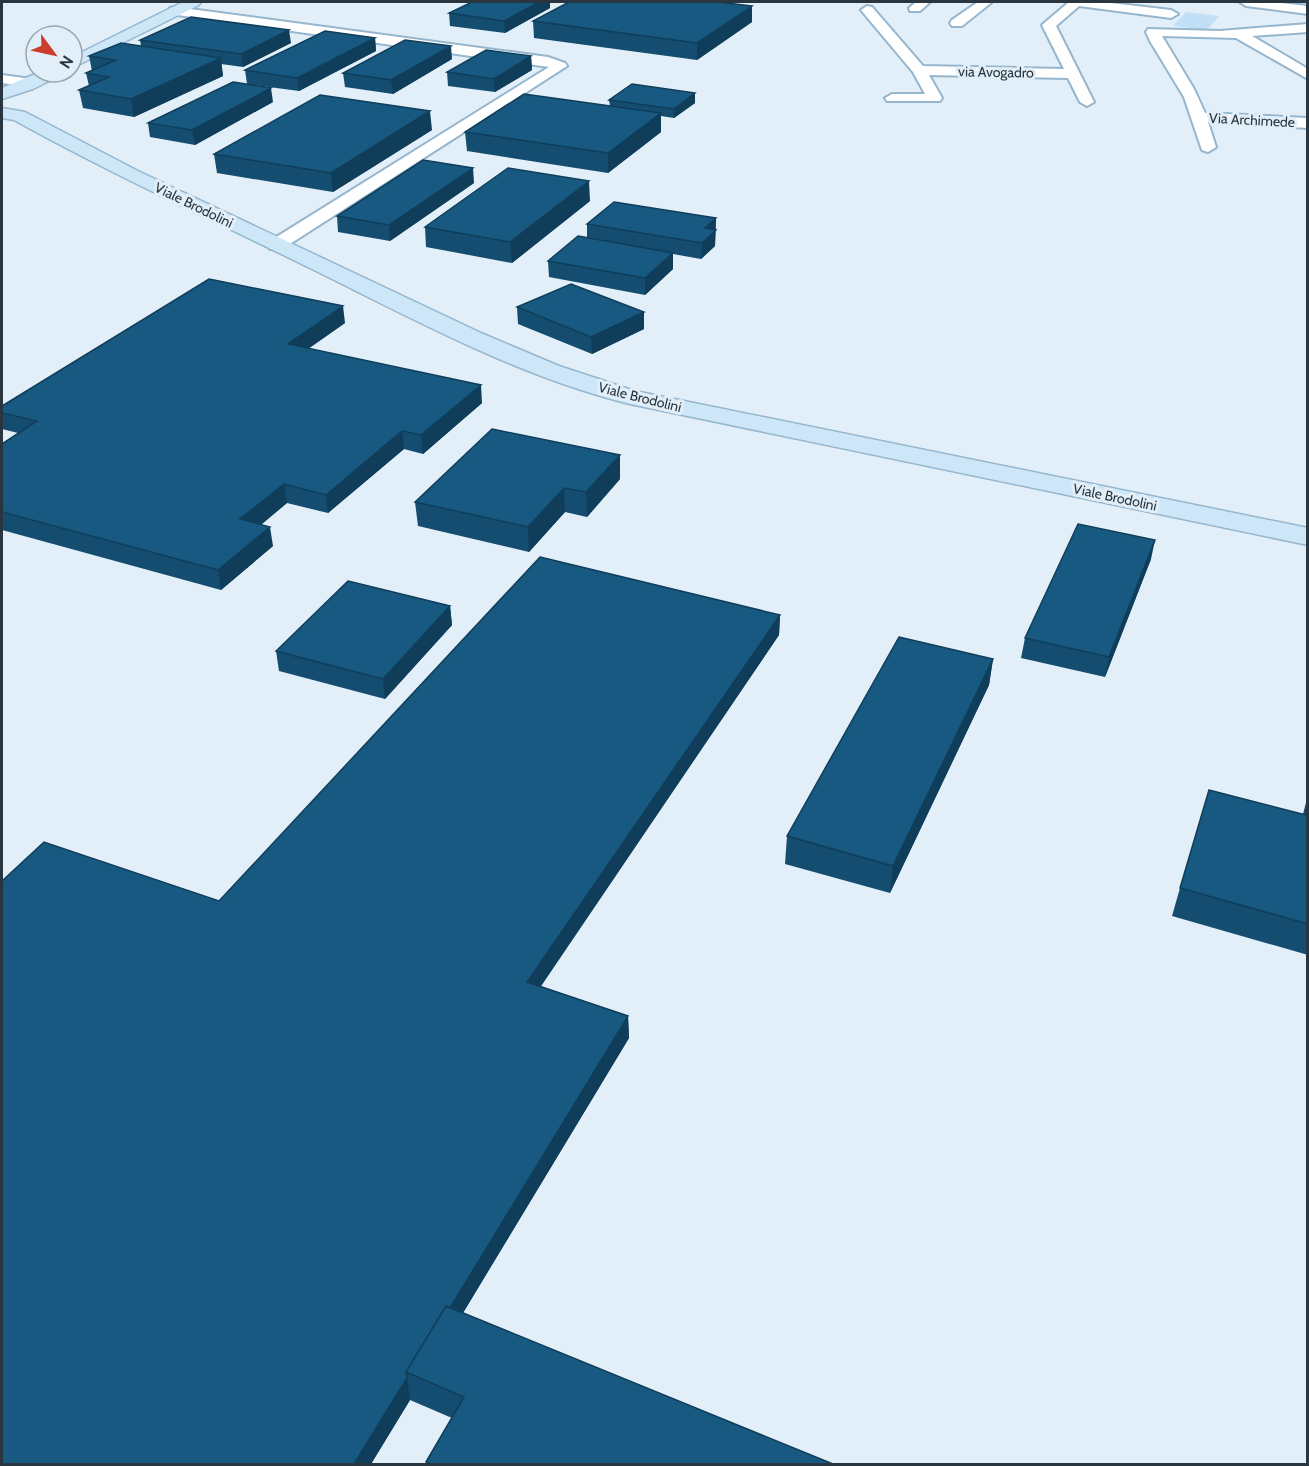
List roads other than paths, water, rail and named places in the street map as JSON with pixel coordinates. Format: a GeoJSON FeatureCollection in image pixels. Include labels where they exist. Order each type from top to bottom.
{"type":"FeatureCollection","features":[{"type":"Feature","properties":{"kind":"street"},"geometry":{"type":"LineString","coordinates":[[84,57],[194,2]]}},
{"type":"Feature","properties":{"kind":"street"},"geometry":{"type":"LineString","coordinates":[[957,23],[986,2]]}},
{"type":"Feature","properties":{"kind":"street"},"geometry":{"type":"LineString","coordinates":[[1087,102],[1049,25],[1076,2],[1171,14]]}},
{"type":"Feature","properties":{"kind":"street"},"geometry":{"type":"LineString","coordinates":[[1153,32],[1184,2]]}},
{"type":"Feature","properties":{"kind":"street"},"geometry":{"type":"LineString","coordinates":[[1253,2],[1308,10]]}},
{"type":"Feature","properties":{"kind":"street"},"geometry":{"type":"LineString","coordinates":[[867,10],[919,70],[935,98],[891,98]]}},
{"type":"Feature","properties":{"kind":"street"},"geometry":{"type":"LineString","coordinates":[[175,11],[548,61],[560,66],[276,245]]}},
{"type":"Feature","properties":{"kind":"street"},"geometry":{"type":"LineString","coordinates":[[1153,32],[1181,34],[1306,30]]}},
{"type":"Feature","properties":{"kind":"street"},"geometry":{"type":"LineString","coordinates":[[1153,32],[1161,51],[1172,64],[1192,98],[1208,147]]}},
{"type":"Feature","properties":{"kind":"street"},"geometry":{"type":"LineString","coordinates":[[1237,33],[1308,75]]}},
{"type":"Feature","properties":{"kind":"street","name":"via Avogadro"},"geometry":{"type":"LineString","coordinates":[[919,70],[1074,74]]}},
{"type":"Feature","properties":{"kind":"street"},"geometry":{"type":"LineString","coordinates":[[2,80],[24,83]]}},
{"type":"Feature","properties":{"kind":"street"},"geometry":{"type":"LineString","coordinates":[[2,94],[29,84]]}},
{"type":"Feature","properties":{"kind":"street"},"geometry":{"type":"LineString","coordinates":[[10,108],[29,84]]}},
{"type":"Feature","properties":{"kind":"street","name":"Viale Brodolini"},"geometry":{"type":"LineString","coordinates":[[10,108],[209,213],[498,351],[603,389],[630,397],[1308,537]]}},
{"type":"Feature","properties":{"kind":"street","name":"Via Archimede"},"geometry":{"type":"LineString","coordinates":[[1199,117],[1307,125]]}}]}
